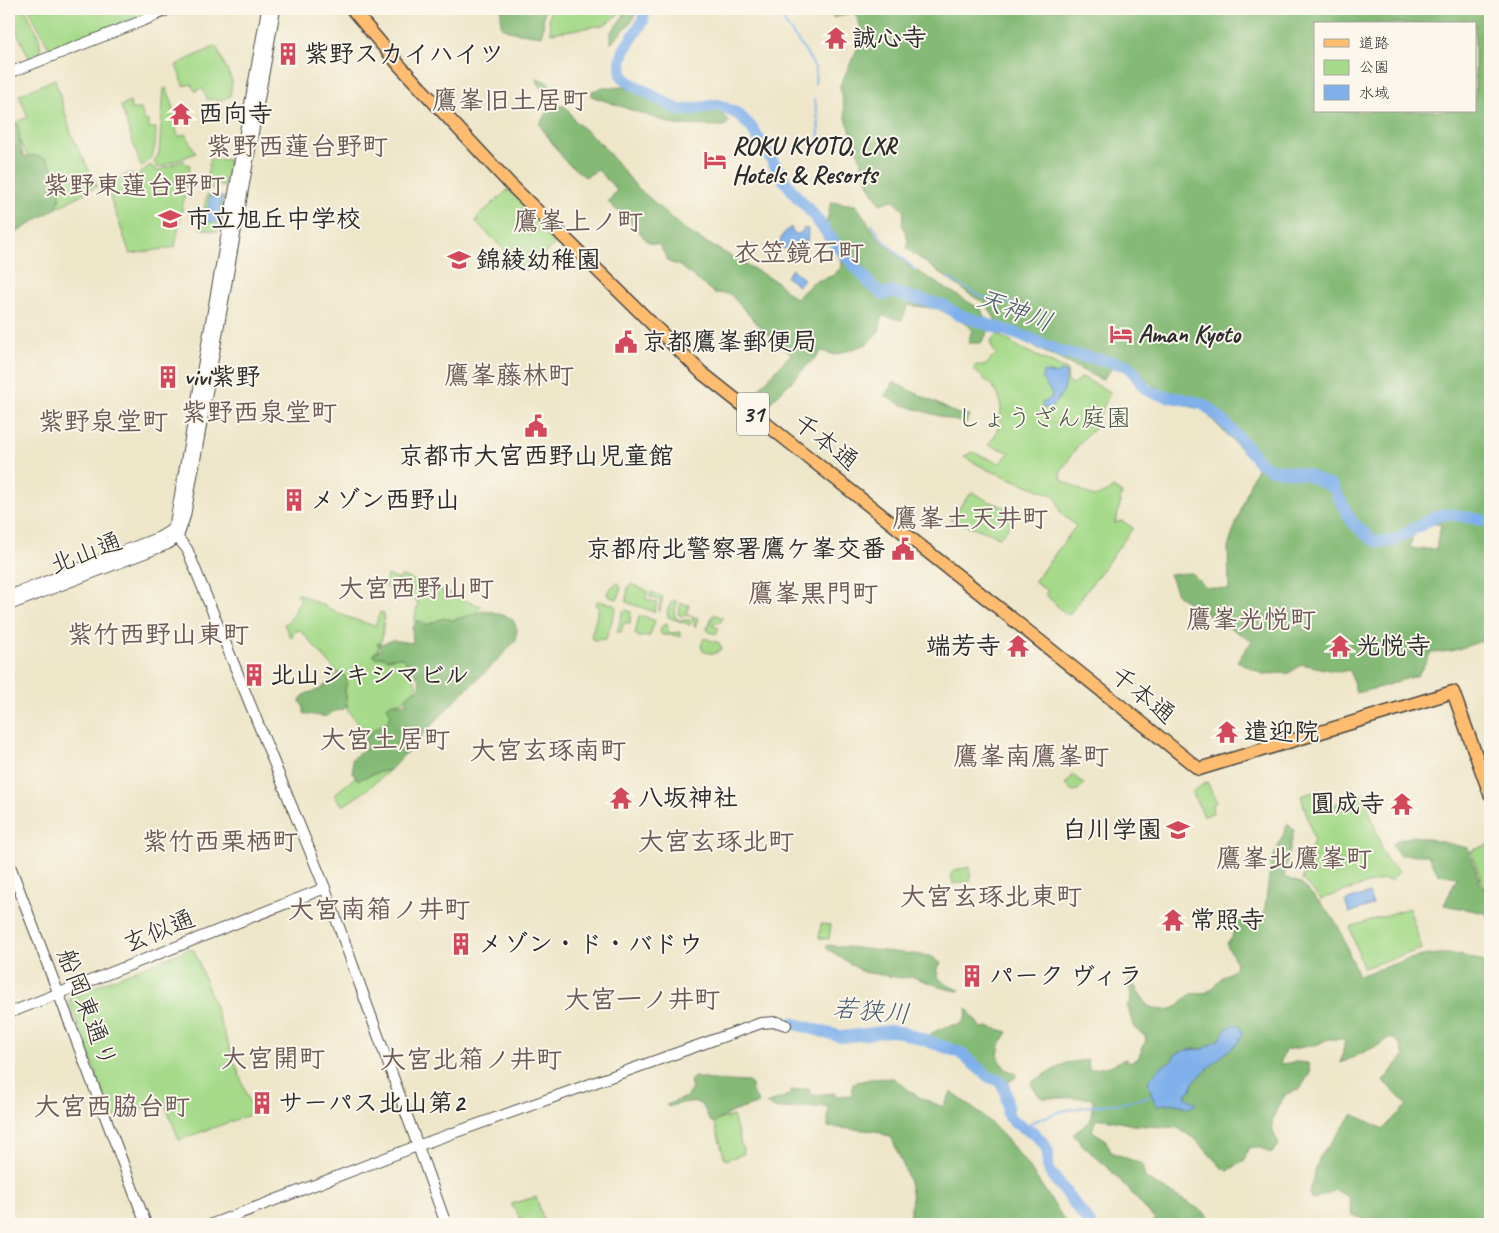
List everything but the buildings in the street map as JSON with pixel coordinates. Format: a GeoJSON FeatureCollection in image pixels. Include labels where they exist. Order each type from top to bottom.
{"type":"FeatureCollection","features":[{"type":"Feature","properties":{"kind":"main road","name":"千本通"},"geometry":{"type":"LineString","coordinates":[[352,9],[400,66],[510,184],[702,373],[1007,614],[1199,769],[1452,692],[1490,794]]}},
{"type":"Feature","properties":{"kind":"street"},"geometry":{"type":"LineString","coordinates":[[9,73],[169,9]]}},
{"type":"Feature","properties":{"kind":"street"},"geometry":{"type":"LineString","coordinates":[[267,9],[245,155],[211,351],[174,534],[186,549],[325,888],[446,1224]]}},
{"type":"Feature","properties":{"kind":"street"},"geometry":{"type":"LineString","coordinates":[[245,155],[276,9]]}},
{"type":"Feature","properties":{"kind":"street","name":"北山通"},"geometry":{"type":"LineString","coordinates":[[11,600],[160,537],[174,534]]}},
{"type":"Feature","properties":{"kind":"street","name":"船岡東通り"},"geometry":{"type":"LineString","coordinates":[[9,863],[146,1224]]}},
{"type":"Feature","properties":{"kind":"street","name":"玄似通"},"geometry":{"type":"LineString","coordinates":[[9,1013],[325,888]]}},
{"type":"Feature","properties":{"kind":"street"},"geometry":{"type":"LineString","coordinates":[[212,1224],[417,1146],[761,1023],[776,1022],[786,1025]]}},
{"type":"Feature","properties":{"kind":"green space"},"geometry":{"type":"Polygon","coordinates":[[[9,9],[25,9],[39,37],[40,55],[30,59],[9,16],[9,9]]]}},
{"type":"Feature","properties":{"kind":"green space"},"geometry":{"type":"Polygon","coordinates":[[[29,9],[155,9],[51,52],[29,9]]]}},
{"type":"Feature","properties":{"kind":"green space"},"geometry":{"type":"Polygon","coordinates":[[[501,9],[544,9],[541,36],[513,32],[501,27],[501,9]]]}},
{"type":"Feature","properties":{"kind":"green space"},"geometry":{"type":"Polygon","coordinates":[[[550,9],[620,9],[618,15],[604,25],[551,33],[550,9]]]}},
{"type":"Feature","properties":{"kind":"green space"},"geometry":{"type":"Polygon","coordinates":[[[623,9],[637,9],[632,21],[611,44],[611,32],[623,17],[623,9]]]}},
{"type":"Feature","properties":{"kind":"green space"},"geometry":{"type":"Polygon","coordinates":[[[822,9],[1490,9],[1490,658],[1482,641],[1452,651],[1431,653],[1418,675],[1356,693],[1350,670],[1339,672],[1302,664],[1289,673],[1263,674],[1237,661],[1252,641],[1178,596],[1169,574],[1192,573],[1206,587],[1229,590],[1228,547],[1252,478],[1258,467],[1202,409],[1177,402],[1140,376],[1114,366],[1102,380],[1002,331],[986,304],[969,294],[907,249],[908,240],[902,223],[904,211],[893,200],[880,204],[870,187],[846,118],[840,86],[864,34],[854,12],[834,18],[822,9]],[[1415,524],[1410,547],[1416,549],[1437,549],[1441,524],[1415,524]]]}},
{"type":"Feature","properties":{"kind":"green space"},"geometry":{"type":"Polygon","coordinates":[[[216,46],[232,81],[230,96],[217,102],[215,98],[208,100],[202,88],[195,91],[191,84],[184,86],[176,65],[216,46]]]}},
{"type":"Feature","properties":{"kind":"green space"},"geometry":{"type":"Polygon","coordinates":[[[535,77],[549,83],[559,106],[565,106],[575,121],[603,146],[636,186],[686,231],[777,282],[796,299],[813,282],[832,276],[842,267],[841,258],[823,238],[831,202],[856,205],[878,238],[909,266],[975,306],[980,307],[990,329],[981,343],[968,343],[972,330],[966,324],[938,309],[908,305],[902,320],[882,316],[879,331],[867,344],[835,355],[822,351],[769,404],[756,392],[791,354],[757,324],[730,294],[714,293],[680,266],[669,262],[659,245],[646,240],[608,202],[617,190],[598,170],[585,177],[565,161],[539,124],[551,108],[553,101],[550,94],[543,92],[535,77]]]}},
{"type":"Feature","properties":{"kind":"green space"},"geometry":{"type":"Polygon","coordinates":[[[55,79],[72,136],[97,186],[55,209],[11,124],[28,117],[19,95],[55,79]]]}},
{"type":"Feature","properties":{"kind":"green space"},"geometry":{"type":"Polygon","coordinates":[[[624,87],[678,112],[717,109],[729,121],[725,126],[675,125],[591,96],[592,91],[603,88],[624,87]]]}},
{"type":"Feature","properties":{"kind":"green space"},"geometry":{"type":"Polygon","coordinates":[[[166,88],[172,101],[173,112],[178,113],[180,121],[174,124],[179,137],[185,134],[196,153],[157,168],[154,162],[159,153],[164,89],[166,88]]]}},
{"type":"Feature","properties":{"kind":"green space"},"geometry":{"type":"Polygon","coordinates":[[[130,102],[131,109],[141,109],[144,120],[148,121],[149,128],[156,128],[153,154],[141,167],[121,106],[130,102]]]}},
{"type":"Feature","properties":{"kind":"green space"},"geometry":{"type":"Polygon","coordinates":[[[9,123],[18,124],[20,146],[25,157],[34,155],[47,159],[57,177],[60,197],[55,209],[9,237],[9,123]]]}},
{"type":"Feature","properties":{"kind":"green space"},"geometry":{"type":"Polygon","coordinates":[[[210,159],[229,160],[225,186],[216,185],[215,189],[205,188],[210,159]]]}},
{"type":"Feature","properties":{"kind":"green space"},"geometry":{"type":"Polygon","coordinates":[[[184,160],[185,164],[190,165],[175,247],[130,254],[106,186],[129,173],[137,176],[150,165],[157,171],[184,160]]]}},
{"type":"Feature","properties":{"kind":"green space"},"geometry":{"type":"Polygon","coordinates":[[[508,190],[561,238],[525,271],[476,222],[478,216],[508,190]]]}},
{"type":"Feature","properties":{"kind":"green space"},"geometry":{"type":"Polygon","coordinates":[[[207,195],[225,198],[218,232],[200,228],[207,195]]]}},
{"type":"Feature","properties":{"kind":"green space","name":"しょうざん庭園"},"geometry":{"type":"Polygon","coordinates":[[[997,334],[1022,349],[1067,370],[1068,382],[1073,385],[1082,377],[1110,392],[1093,431],[1084,438],[1060,472],[1062,480],[1094,497],[1114,488],[1122,493],[1114,523],[1122,521],[1133,528],[1069,615],[1045,594],[1048,591],[1034,582],[1076,526],[1061,513],[1057,500],[1053,495],[988,470],[964,457],[972,452],[1000,463],[1010,452],[988,445],[998,429],[1000,401],[990,384],[973,369],[976,365],[985,366],[996,354],[990,343],[997,334]]]}},
{"type":"Feature","properties":{"kind":"green space"},"geometry":{"type":"Polygon","coordinates":[[[893,382],[958,414],[970,415],[966,424],[903,405],[885,396],[893,382]]]}},
{"type":"Feature","properties":{"kind":"green space"},"geometry":{"type":"Polygon","coordinates":[[[972,492],[988,501],[1020,513],[1000,537],[950,519],[972,492]]]}},
{"type":"Feature","properties":{"kind":"green space"},"geometry":{"type":"Polygon","coordinates":[[[387,575],[400,580],[401,576],[409,578],[462,596],[463,600],[481,606],[474,615],[435,628],[414,622],[418,602],[385,587],[387,575]]]}},
{"type":"Feature","properties":{"kind":"green space"},"geometry":{"type":"Polygon","coordinates":[[[616,583],[621,586],[619,597],[616,599],[608,596],[607,592],[616,583]]]}},
{"type":"Feature","properties":{"kind":"green space"},"geometry":{"type":"Polygon","coordinates":[[[631,584],[648,591],[646,599],[657,603],[654,612],[626,602],[628,587],[631,584]]]}},
{"type":"Feature","properties":{"kind":"green space"},"geometry":{"type":"Polygon","coordinates":[[[651,592],[663,597],[659,612],[661,601],[650,597],[651,592]]]}},
{"type":"Feature","properties":{"kind":"green space"},"geometry":{"type":"Polygon","coordinates":[[[297,593],[347,617],[375,626],[380,612],[384,613],[381,641],[373,655],[376,658],[379,656],[389,659],[400,651],[417,685],[408,699],[388,706],[394,718],[369,739],[348,711],[345,690],[347,683],[344,675],[338,673],[300,630],[292,633],[293,637],[291,638],[284,624],[293,616],[301,598],[296,595],[297,593]]]}},
{"type":"Feature","properties":{"kind":"green space"},"geometry":{"type":"Polygon","coordinates":[[[675,600],[677,604],[675,617],[679,620],[690,620],[690,625],[668,617],[667,612],[671,602],[675,600]]]}},
{"type":"Feature","properties":{"kind":"green space"},"geometry":{"type":"Polygon","coordinates":[[[597,601],[613,604],[616,608],[606,639],[593,640],[591,637],[599,607],[596,606],[597,601]]]}},
{"type":"Feature","properties":{"kind":"green space"},"geometry":{"type":"Polygon","coordinates":[[[681,603],[689,605],[686,614],[698,618],[695,627],[692,617],[678,614],[681,603]]]}},
{"type":"Feature","properties":{"kind":"green space"},"geometry":{"type":"Polygon","coordinates":[[[486,610],[513,620],[517,629],[516,640],[492,666],[458,697],[390,770],[358,780],[353,774],[352,759],[367,747],[364,739],[369,737],[371,731],[389,720],[391,715],[387,707],[392,703],[407,702],[406,697],[421,686],[413,670],[401,657],[387,659],[383,656],[377,658],[374,656],[375,652],[381,649],[377,643],[383,644],[392,640],[413,643],[412,628],[418,620],[426,625],[443,618],[453,620],[486,610]]]}},
{"type":"Feature","properties":{"kind":"green space"},"geometry":{"type":"Polygon","coordinates":[[[623,611],[631,612],[630,623],[624,623],[621,632],[617,632],[623,611]]]}},
{"type":"Feature","properties":{"kind":"green space"},"geometry":{"type":"Polygon","coordinates":[[[713,615],[723,618],[720,623],[715,622],[713,626],[719,628],[717,634],[709,632],[707,629],[713,615]]]}},
{"type":"Feature","properties":{"kind":"green space"},"geometry":{"type":"Polygon","coordinates":[[[639,616],[655,621],[650,636],[639,637],[635,634],[639,616]]]}},
{"type":"Feature","properties":{"kind":"green space"},"geometry":{"type":"Polygon","coordinates":[[[667,624],[670,633],[680,632],[681,637],[662,635],[660,631],[663,625],[667,624]]]}},
{"type":"Feature","properties":{"kind":"green space"},"geometry":{"type":"Polygon","coordinates":[[[704,638],[719,643],[722,648],[718,652],[713,653],[703,651],[701,646],[704,638]]]}},
{"type":"Feature","properties":{"kind":"green space"},"geometry":{"type":"Polygon","coordinates":[[[338,673],[344,675],[347,679],[345,690],[347,707],[332,712],[327,716],[307,715],[304,713],[304,708],[300,701],[301,698],[322,688],[338,673]]]}},
{"type":"Feature","properties":{"kind":"green space"},"geometry":{"type":"Polygon","coordinates":[[[390,770],[364,792],[343,806],[334,795],[355,777],[390,770]]]}},
{"type":"Feature","properties":{"kind":"green space"},"geometry":{"type":"Polygon","coordinates":[[[1073,775],[1084,784],[1078,790],[1073,791],[1065,785],[1073,775]]]}},
{"type":"Feature","properties":{"kind":"green space"},"geometry":{"type":"Polygon","coordinates":[[[1207,782],[1217,802],[1212,805],[1213,813],[1204,816],[1192,792],[1207,782]]]}},
{"type":"Feature","properties":{"kind":"green space"},"geometry":{"type":"Polygon","coordinates":[[[1319,790],[1333,805],[1364,795],[1386,860],[1399,871],[1392,881],[1383,879],[1321,899],[1302,880],[1314,839],[1301,796],[1319,790]]]}},
{"type":"Feature","properties":{"kind":"green space"},"geometry":{"type":"Polygon","coordinates":[[[1288,824],[1294,830],[1284,877],[1300,883],[1321,903],[1338,925],[1358,976],[1408,960],[1439,954],[1455,954],[1490,965],[1490,1224],[1367,1224],[1364,1219],[1352,1215],[1349,1197],[1335,1190],[1312,1200],[1309,1193],[1319,1158],[1353,1114],[1383,1129],[1407,1105],[1383,1081],[1404,1056],[1399,1043],[1391,1037],[1379,1045],[1341,1063],[1345,1039],[1328,1039],[1316,1045],[1285,1050],[1280,1064],[1308,1063],[1310,1073],[1300,1089],[1286,1094],[1277,1108],[1272,1122],[1273,1131],[1279,1146],[1271,1154],[1261,1148],[1248,1148],[1244,1161],[1229,1170],[1223,1169],[1196,1140],[1178,1128],[1133,1125],[1106,1119],[1096,1119],[1092,1131],[1105,1139],[1111,1152],[1142,1164],[1145,1178],[1204,1212],[1213,1224],[1154,1224],[1155,1220],[1125,1186],[1073,1134],[1090,1122],[1092,1098],[1043,1098],[1040,1097],[1031,1084],[1033,1081],[1066,1063],[1088,1060],[1089,1070],[1110,1066],[1127,1058],[1128,1062],[1138,1059],[1146,1040],[1145,1036],[1134,1028],[1127,1005],[1130,1003],[1131,996],[1128,982],[1130,979],[1148,1006],[1168,1010],[1179,1005],[1191,994],[1201,994],[1210,990],[1222,977],[1235,968],[1235,961],[1227,943],[1232,938],[1231,928],[1243,920],[1249,923],[1264,915],[1271,862],[1288,824]],[[1227,1028],[1221,1038],[1204,1049],[1195,1048],[1170,1063],[1148,1081],[1157,1106],[1173,1104],[1189,1108],[1195,1104],[1185,1096],[1191,1089],[1193,1082],[1237,1044],[1227,1028]]]}},
{"type":"Feature","properties":{"kind":"green space"},"geometry":{"type":"Polygon","coordinates":[[[1415,836],[1468,848],[1482,888],[1490,889],[1490,926],[1486,913],[1444,905],[1457,877],[1438,874],[1428,855],[1399,855],[1392,845],[1398,840],[1415,836]]]}},
{"type":"Feature","properties":{"kind":"green space"},"geometry":{"type":"Polygon","coordinates":[[[1490,844],[1490,886],[1484,888],[1471,851],[1490,844]]]}},
{"type":"Feature","properties":{"kind":"green space"},"geometry":{"type":"Polygon","coordinates":[[[969,867],[971,881],[953,884],[951,873],[954,870],[969,867]]]}},
{"type":"Feature","properties":{"kind":"green space"},"geometry":{"type":"Polygon","coordinates":[[[1409,908],[1422,949],[1363,968],[1350,927],[1409,908]]]}},
{"type":"Feature","properties":{"kind":"green space"},"geometry":{"type":"Polygon","coordinates":[[[821,924],[831,925],[829,939],[819,938],[821,924]]]}},
{"type":"Feature","properties":{"kind":"green space"},"geometry":{"type":"Polygon","coordinates":[[[827,945],[931,956],[941,963],[936,971],[939,978],[947,985],[960,990],[947,989],[913,977],[901,978],[863,972],[826,948],[827,945]]]}},
{"type":"Feature","properties":{"kind":"green space"},"geometry":{"type":"Polygon","coordinates":[[[189,949],[194,950],[252,1109],[249,1115],[179,1140],[164,1101],[113,1118],[69,1002],[71,996],[189,949]]]}},
{"type":"Feature","properties":{"kind":"green space"},"geometry":{"type":"Polygon","coordinates":[[[967,1009],[981,1028],[989,1027],[1008,1032],[1000,1045],[998,1056],[1005,1069],[1015,1073],[1016,1077],[1005,1085],[976,1065],[969,1065],[955,1051],[930,1038],[932,1033],[961,1024],[966,1017],[967,1009]]]}},
{"type":"Feature","properties":{"kind":"green space"},"geometry":{"type":"Polygon","coordinates":[[[694,1077],[748,1082],[751,1084],[752,1092],[759,1103],[732,1112],[713,1123],[698,1103],[689,1102],[668,1107],[666,1105],[686,1097],[692,1089],[690,1081],[694,1077]]]}},
{"type":"Feature","properties":{"kind":"green space"},"geometry":{"type":"Polygon","coordinates":[[[893,1078],[917,1096],[943,1107],[951,1092],[984,1117],[1005,1137],[1024,1161],[1067,1224],[914,1224],[909,1216],[911,1206],[910,1186],[892,1138],[876,1131],[828,1127],[828,1106],[777,1109],[766,1104],[789,1095],[791,1091],[810,1088],[811,1095],[835,1093],[836,1096],[852,1095],[853,1083],[871,1079],[893,1078]]]}},
{"type":"Feature","properties":{"kind":"green space"},"geometry":{"type":"Polygon","coordinates":[[[733,1116],[744,1154],[725,1160],[714,1121],[733,1116]]]}},
{"type":"Feature","properties":{"kind":"green space"},"geometry":{"type":"Polygon","coordinates":[[[536,1197],[545,1224],[524,1224],[511,1204],[536,1197]]]}},
{"type":"Feature","properties":{"kind":"water"},"geometry":{"type":"Polygon","coordinates":[[[210,195],[222,197],[218,223],[206,221],[210,195]]]}},
{"type":"Feature","properties":{"kind":"water"},"geometry":{"type":"Polygon","coordinates":[[[791,227],[792,231],[796,234],[801,233],[804,228],[808,229],[807,244],[798,243],[787,250],[778,246],[783,234],[791,227]]]}},
{"type":"Feature","properties":{"kind":"water"},"geometry":{"type":"Polygon","coordinates":[[[792,269],[804,279],[798,286],[786,277],[792,269]]]}},
{"type":"Feature","properties":{"kind":"water"},"geometry":{"type":"Polygon","coordinates":[[[1062,371],[1066,372],[1063,392],[1051,408],[1043,408],[1042,403],[1051,398],[1052,394],[1042,379],[1043,372],[1055,374],[1062,371]]]}},
{"type":"Feature","properties":{"kind":"water"},"geometry":{"type":"Polygon","coordinates":[[[1369,893],[1373,905],[1349,913],[1345,901],[1369,893]]]}},
{"type":"Feature","properties":{"kind":"water"},"geometry":{"type":"Polygon","coordinates":[[[1234,1024],[1240,1026],[1243,1034],[1237,1044],[1193,1082],[1191,1089],[1185,1096],[1196,1104],[1189,1108],[1173,1104],[1157,1106],[1148,1081],[1155,1072],[1170,1063],[1176,1054],[1186,1050],[1204,1049],[1221,1038],[1227,1028],[1234,1024]]]}},
{"type":"Feature","properties":{"kind":"waterway","name":"天神川"},"geometry":{"type":"LineString","coordinates":[[644,9],[643,21],[624,50],[621,62],[622,76],[630,83],[680,111],[718,105],[738,114],[751,127],[797,197],[873,287],[884,295],[892,292],[943,305],[959,315],[1026,337],[1061,352],[1126,365],[1149,391],[1155,394],[1196,402],[1208,408],[1232,430],[1259,462],[1271,469],[1305,474],[1333,487],[1352,522],[1371,539],[1380,542],[1393,541],[1433,518],[1445,514],[1490,522]]}},
{"type":"Feature","properties":{"kind":"waterway"},"geometry":{"type":"LineString","coordinates":[[775,9],[816,70],[815,83]]}},
{"type":"Feature","properties":{"kind":"waterway"},"geometry":{"type":"LineString","coordinates":[[814,99],[819,124],[818,149]]}},
{"type":"Feature","properties":{"kind":"waterway"},"geometry":{"type":"LineString","coordinates":[[872,224],[880,237],[915,270]]}},
{"type":"Feature","properties":{"kind":"waterway"},"geometry":{"type":"LineString","coordinates":[[948,278],[982,297],[1028,308]]}},
{"type":"Feature","properties":{"kind":"waterway","name":"若狭川"},"geometry":{"type":"LineString","coordinates":[[792,1023],[842,1037],[890,1031],[901,1032],[959,1052],[989,1077],[1002,1084],[1006,1092],[1008,1115],[1015,1123],[1034,1133],[1045,1145],[1050,1172],[1090,1224]]}},
{"type":"Feature","properties":{"kind":"waterway"},"geometry":{"type":"LineString","coordinates":[[1025,1128],[1032,1122],[1062,1111],[1122,1103],[1152,1096]]}},
{"type":"Feature","properties":{"kind":"place","name":"誠心寺"},"geometry":{"type":"Point","coordinates":[836,38]}},
{"type":"Feature","properties":{"kind":"place","name":"紫野スカイハイツ"},"geometry":{"type":"Point","coordinates":[288,54]}},
{"type":"Feature","properties":{"kind":"place","name":"西向寺"},"geometry":{"type":"Point","coordinates":[181,114]}},
{"type":"Feature","properties":{"kind":"place","name":"ROKU KYOTO, LXR Hotels & Resorts"},"geometry":{"type":"Point","coordinates":[715,160]}},
{"type":"Feature","properties":{"kind":"place","name":"市立旭丘中学校"},"geometry":{"type":"Point","coordinates":[170,219]}},
{"type":"Feature","properties":{"kind":"place","name":"錦綾幼稚園"},"geometry":{"type":"Point","coordinates":[459,260]}},
{"type":"Feature","properties":{"kind":"place","name":"Aman Kyoto"},"geometry":{"type":"Point","coordinates":[1121,334]}},
{"type":"Feature","properties":{"kind":"place","name":"京都鷹峯郵便局"},"geometry":{"type":"Point","coordinates":[626,342]}},
{"type":"Feature","properties":{"kind":"place","name":"vivi紫野"},"geometry":{"type":"Point","coordinates":[168,377]}},
{"type":"Feature","properties":{"kind":"place","name":"京都市大宮西野山児童館"},"geometry":{"type":"Point","coordinates":[536,426]}},
{"type":"Feature","properties":{"kind":"place","name":"メゾン西野山"},"geometry":{"type":"Point","coordinates":[294,500]}},
{"type":"Feature","properties":{"kind":"place","name":"京都府北警察署鷹ケ峯交番"},"geometry":{"type":"Point","coordinates":[903,549]}},
{"type":"Feature","properties":{"kind":"place","name":"端芳寺"},"geometry":{"type":"Point","coordinates":[1018,646]}},
{"type":"Feature","properties":{"kind":"place","name":"光悦寺"},"geometry":{"type":"Point","coordinates":[1340,646]}},
{"type":"Feature","properties":{"kind":"place","name":"北山シキシマビル"},"geometry":{"type":"Point","coordinates":[254,675]}},
{"type":"Feature","properties":{"kind":"place","name":"遣迎院"},"geometry":{"type":"Point","coordinates":[1227,732]}},
{"type":"Feature","properties":{"kind":"place","name":"八坂神社"},"geometry":{"type":"Point","coordinates":[621,798]}},
{"type":"Feature","properties":{"kind":"place","name":"圓成寺"},"geometry":{"type":"Point","coordinates":[1402,804]}},
{"type":"Feature","properties":{"kind":"place","name":"白川学園"},"geometry":{"type":"Point","coordinates":[1178,830]}},
{"type":"Feature","properties":{"kind":"place","name":"常照寺"},"geometry":{"type":"Point","coordinates":[1173,920]}},
{"type":"Feature","properties":{"kind":"place","name":"メゾン・ド・バドウ"},"geometry":{"type":"Point","coordinates":[461,944]}},
{"type":"Feature","properties":{"kind":"place","name":"パーク ヴィラ"},"geometry":{"type":"Point","coordinates":[972,976]}},
{"type":"Feature","properties":{"kind":"place","name":"サーパス北山第2"},"geometry":{"type":"Point","coordinates":[262,1103]}},
{"type":"Feature","properties":{"kind":"district","name":"鷹峯旧土居町"},"geometry":{"type":"Point","coordinates":[510,100]}},
{"type":"Feature","properties":{"kind":"district","name":"紫野西蓮台野町"},"geometry":{"type":"Point","coordinates":[297,146]}},
{"type":"Feature","properties":{"kind":"district","name":"紫野東蓮台野町"},"geometry":{"type":"Point","coordinates":[134,185]}},
{"type":"Feature","properties":{"kind":"district","name":"鷹峯上ノ町"},"geometry":{"type":"Point","coordinates":[578,221]}},
{"type":"Feature","properties":{"kind":"district","name":"衣笠鏡石町"},"geometry":{"type":"Point","coordinates":[799,252]}},
{"type":"Feature","properties":{"kind":"district","name":"鷹峯藤林町"},"geometry":{"type":"Point","coordinates":[509,375]}},
{"type":"Feature","properties":{"kind":"district","name":"紫野西泉堂町"},"geometry":{"type":"Point","coordinates":[259,412]}},
{"type":"Feature","properties":{"kind":"district","name":"紫野泉堂町"},"geometry":{"type":"Point","coordinates":[103,421]}},
{"type":"Feature","properties":{"kind":"district","name":"鷹峯土天井町"},"geometry":{"type":"Point","coordinates":[970,518]}},
{"type":"Feature","properties":{"kind":"district","name":"大宮西野山町"},"geometry":{"type":"Point","coordinates":[416,588]}},
{"type":"Feature","properties":{"kind":"district","name":"鷹峯黒門町"},"geometry":{"type":"Point","coordinates":[813,593]}},
{"type":"Feature","properties":{"kind":"district","name":"鷹峯光悦町"},"geometry":{"type":"Point","coordinates":[1251,619]}},
{"type":"Feature","properties":{"kind":"district","name":"紫竹西野山東町"},"geometry":{"type":"Point","coordinates":[158,634]}},
{"type":"Feature","properties":{"kind":"district","name":"大宮土居町"},"geometry":{"type":"Point","coordinates":[385,739]}},
{"type":"Feature","properties":{"kind":"district","name":"大宮玄琢南町"},"geometry":{"type":"Point","coordinates":[548,750]}},
{"type":"Feature","properties":{"kind":"district","name":"鷹峯南鷹峯町"},"geometry":{"type":"Point","coordinates":[1031,756]}},
{"type":"Feature","properties":{"kind":"district","name":"紫竹西栗栖町"},"geometry":{"type":"Point","coordinates":[220,841]}},
{"type":"Feature","properties":{"kind":"district","name":"大宮玄琢北町"},"geometry":{"type":"Point","coordinates":[716,841]}},
{"type":"Feature","properties":{"kind":"district","name":"鷹峯北鷹峯町"},"geometry":{"type":"Point","coordinates":[1294,858]}},
{"type":"Feature","properties":{"kind":"district","name":"大宮玄琢北東町"},"geometry":{"type":"Point","coordinates":[991,896]}},
{"type":"Feature","properties":{"kind":"district","name":"大宮南箱ノ井町"},"geometry":{"type":"Point","coordinates":[379,909]}},
{"type":"Feature","properties":{"kind":"district","name":"大宮一ノ井町"},"geometry":{"type":"Point","coordinates":[642,999]}},
{"type":"Feature","properties":{"kind":"district","name":"大宮開町"},"geometry":{"type":"Point","coordinates":[273,1058]}},
{"type":"Feature","properties":{"kind":"district","name":"大宮北箱ノ井町"},"geometry":{"type":"Point","coordinates":[471,1059]}},
{"type":"Feature","properties":{"kind":"district","name":"大宮西脇台町"},"geometry":{"type":"Point","coordinates":[112,1106]}}]}
